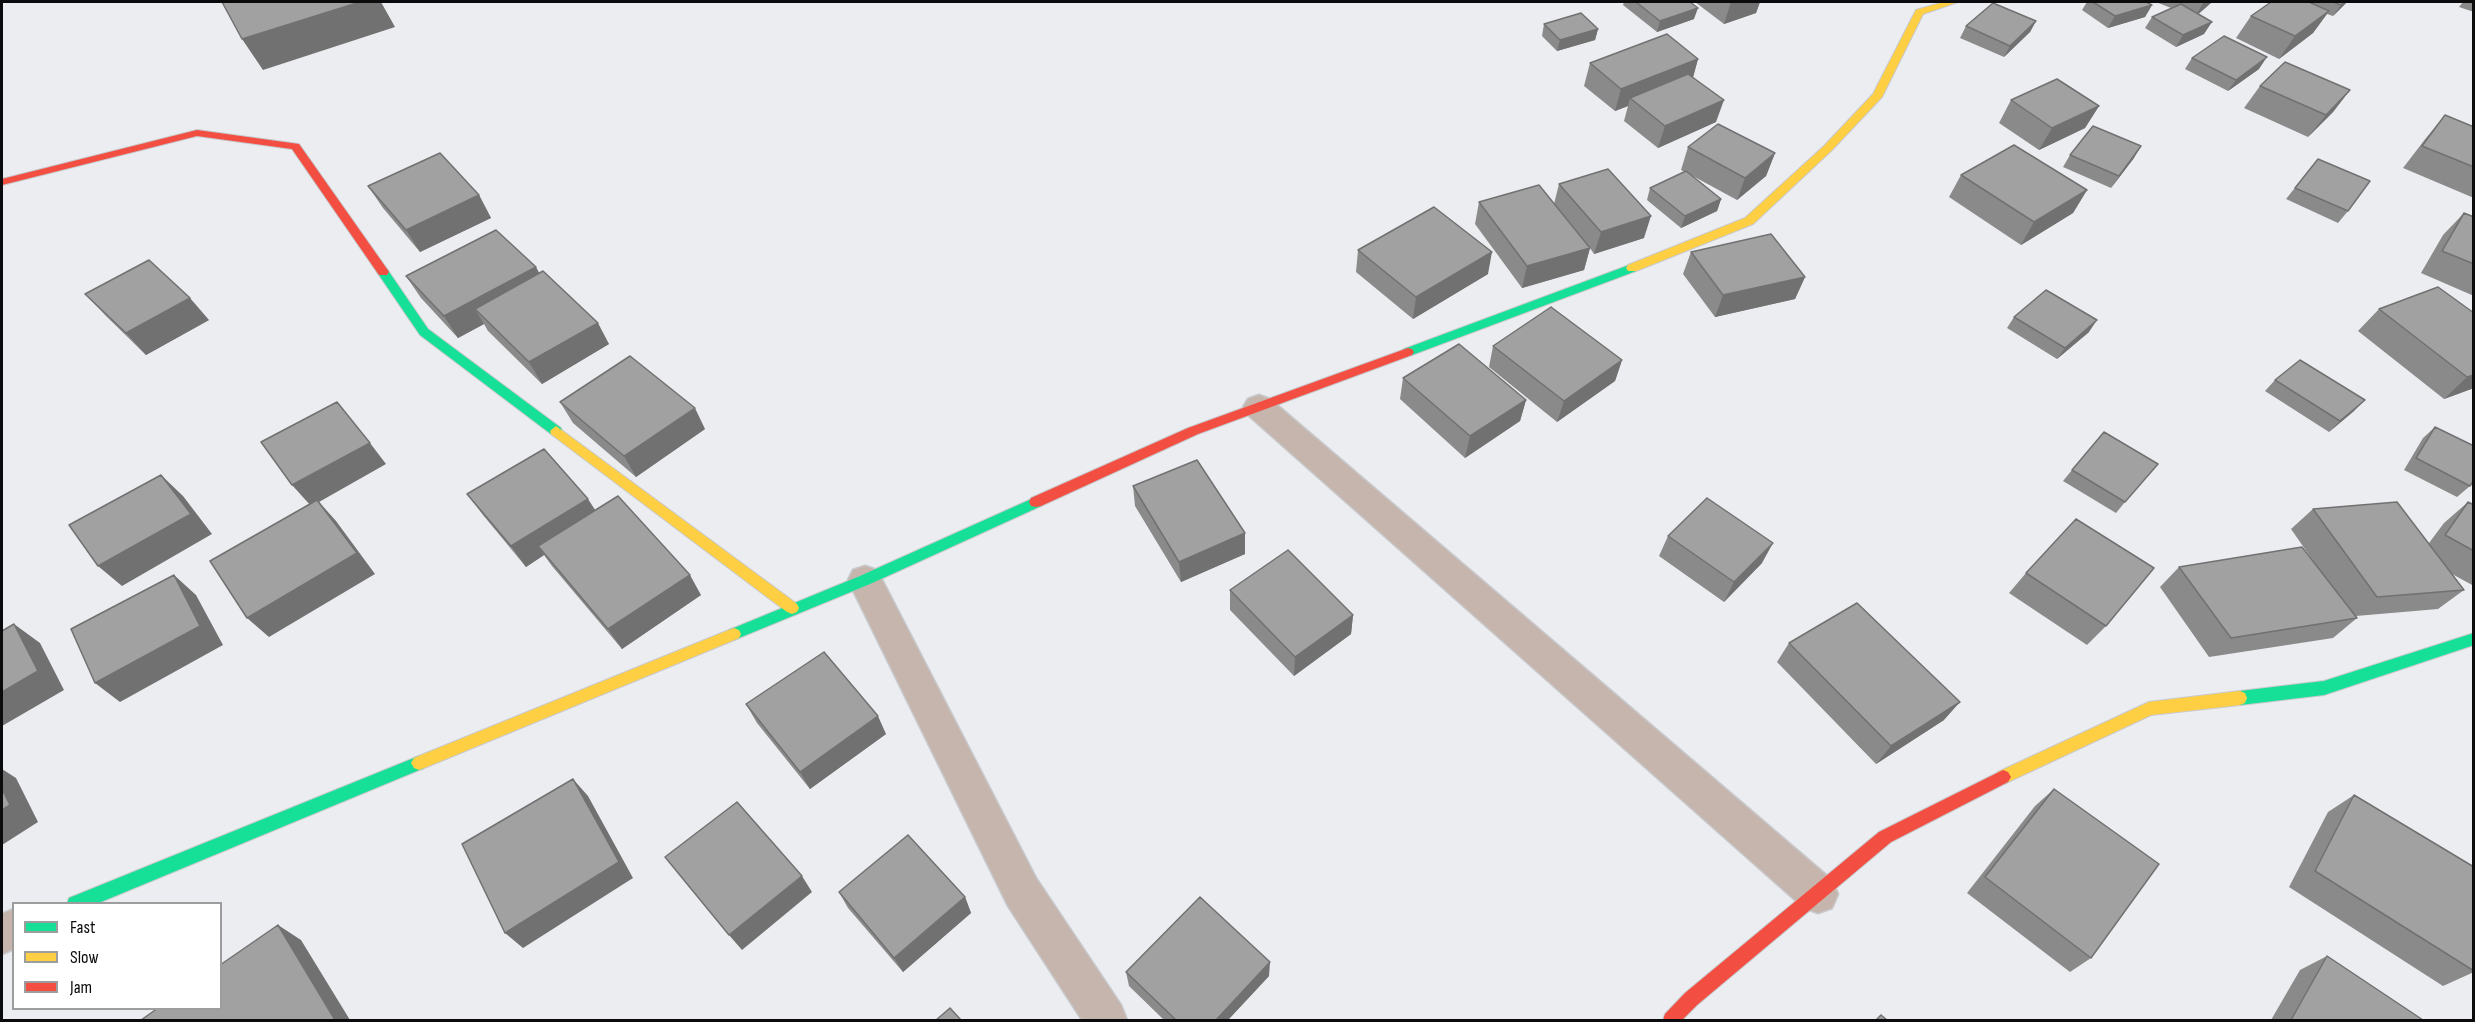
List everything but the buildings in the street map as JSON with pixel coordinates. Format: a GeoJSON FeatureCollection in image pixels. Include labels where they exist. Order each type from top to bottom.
{"type":"FeatureCollection","features":[{"type":"Feature","properties":{"kind":"street"},"geometry":{"type":"LineString","coordinates":[[77,902],[792,608],[866,580],[1193,431],[1575,291],[1749,221],[1828,148],[1878,95],[1919,12],[1953,2]]}},
{"type":"Feature","properties":{"kind":"street"},"geometry":{"type":"LineString","coordinates":[[2,182],[197,133],[295,146],[424,332],[792,608]]}},
{"type":"Feature","properties":{"kind":"street"},"geometry":{"type":"LineString","coordinates":[[1258,407],[1818,894]]}},
{"type":"Feature","properties":{"kind":"street"},"geometry":{"type":"LineString","coordinates":[[866,580],[1022,892],[1106,1020]]}},
{"type":"Feature","properties":{"kind":"street"},"geometry":{"type":"LineString","coordinates":[[1671,1020],[1691,999],[1885,837],[2000,778],[2149,709],[2324,688],[2474,639]]}},
{"type":"Feature","properties":{"kind":"traffic: fast"},"geometry":{"type":"LineString","coordinates":[[1408,352],[1632,268]]}},
{"type":"Feature","properties":{"kind":"traffic: fast"},"geometry":{"type":"LineString","coordinates":[[383,272],[424,332],[556,431]]}},
{"type":"Feature","properties":{"kind":"traffic: fast"},"geometry":{"type":"LineString","coordinates":[[734,634],[865,580],[1036,502]]}},
{"type":"Feature","properties":{"kind":"traffic: fast"},"geometry":{"type":"LineString","coordinates":[[2240,698],[2324,688],[2474,639]]}},
{"type":"Feature","properties":{"kind":"traffic: fast"},"geometry":{"type":"LineString","coordinates":[[80,902],[419,763]]}},
{"type":"Feature","properties":{"kind":"traffic: slow"},"geometry":{"type":"LineString","coordinates":[[1632,268],[1749,221],[1828,148],[1878,95],[1919,12],[1953,2]]}},
{"type":"Feature","properties":{"kind":"traffic: slow"},"geometry":{"type":"LineString","coordinates":[[556,431],[792,608]]}},
{"type":"Feature","properties":{"kind":"traffic: slow"},"geometry":{"type":"LineString","coordinates":[[419,763],[734,634]]}},
{"type":"Feature","properties":{"kind":"traffic: slow"},"geometry":{"type":"LineString","coordinates":[[2003,777],[2149,709],[2240,698]]}},
{"type":"Feature","properties":{"kind":"traffic: jam"},"geometry":{"type":"LineString","coordinates":[[2,182],[197,133],[295,146],[383,272]]}},
{"type":"Feature","properties":{"kind":"traffic: jam"},"geometry":{"type":"LineString","coordinates":[[1036,502],[1193,431],[1408,352]]}},
{"type":"Feature","properties":{"kind":"traffic: jam"},"geometry":{"type":"LineString","coordinates":[[1671,1020],[1691,999],[1885,837],[2003,777]]}}]}
